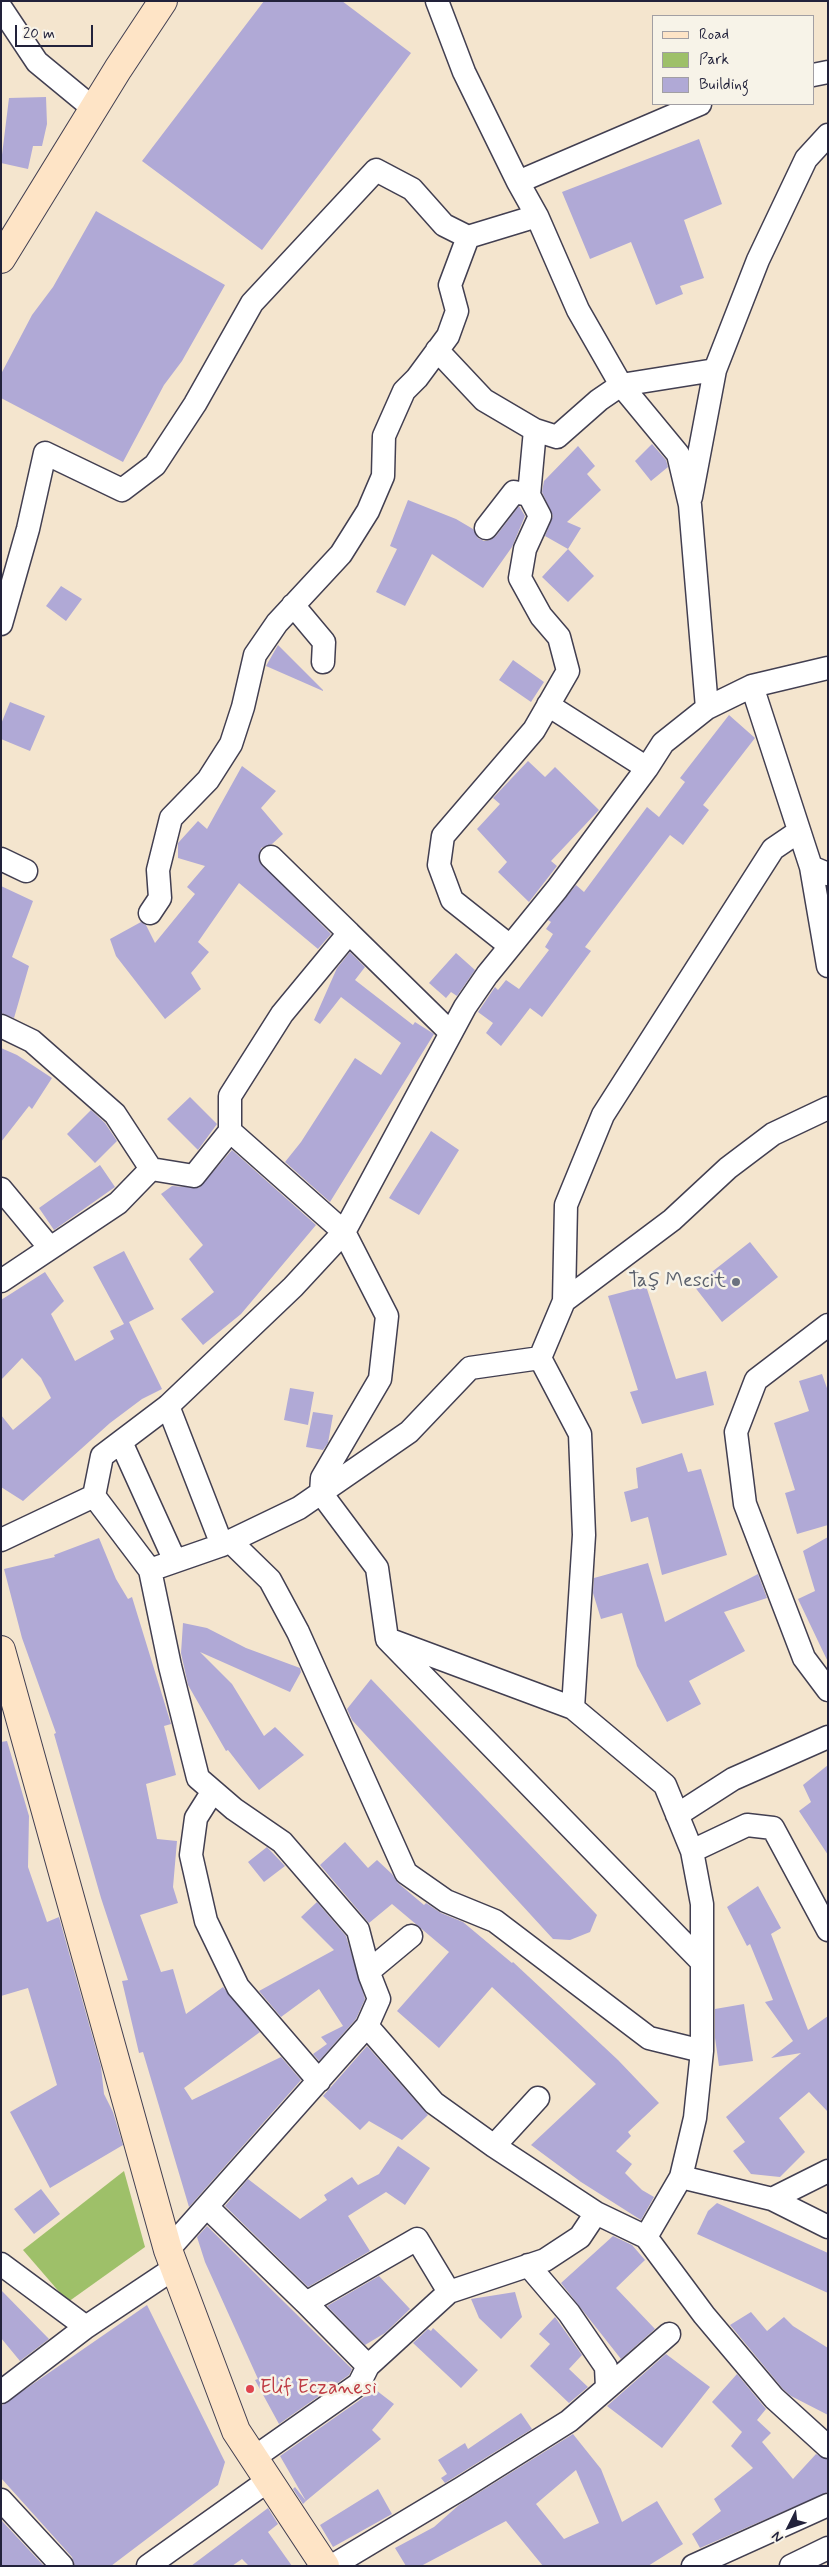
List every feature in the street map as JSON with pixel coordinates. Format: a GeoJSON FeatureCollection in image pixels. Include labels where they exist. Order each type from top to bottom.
{"type":"FeatureCollection","features":[{"type":"Feature","properties":{"kind":"main road"},"geometry":{"type":"LineString","coordinates":[[1,259],[163,1]]}},
{"type":"Feature","properties":{"kind":"main road"},"geometry":{"type":"LineString","coordinates":[[1,1650],[172,2258],[236,2431],[325,2566]]}},
{"type":"Feature","properties":{"kind":"street"},"geometry":{"type":"LineString","coordinates":[[437,1],[464,72],[518,182],[537,216],[578,310],[620,385],[653,421],[678,454],[690,505],[707,708]]}},
{"type":"Feature","properties":{"kind":"street"},"geometry":{"type":"LineString","coordinates":[[1,8],[37,62],[94,109]]}},
{"type":"Feature","properties":{"kind":"street"},"geometry":{"type":"LineString","coordinates":[[814,75],[828,72]]}},
{"type":"Feature","properties":{"kind":"street"},"geometry":{"type":"LineString","coordinates":[[518,182],[698,105]]}},
{"type":"Feature","properties":{"kind":"street"},"geometry":{"type":"LineString","coordinates":[[690,505],[715,370],[758,260],[806,159],[828,135]]}},
{"type":"Feature","properties":{"kind":"street"},"geometry":{"type":"LineString","coordinates":[[1,624],[9,570],[45,454],[122,490],[155,465],[195,404],[252,303],[376,170],[412,189],[444,225],[468,237],[537,216]]}},
{"type":"Feature","properties":{"kind":"street"},"geometry":{"type":"LineString","coordinates":[[150,913],[160,898],[158,870],[171,818],[208,780],[231,744],[243,707],[255,655],[277,623],[341,554],[368,512],[383,476],[384,436],[404,390],[417,378],[448,336],[457,311],[450,285],[468,237]]}},
{"type":"Feature","properties":{"kind":"street"},"geometry":{"type":"LineString","coordinates":[[437,350],[484,400],[535,430],[557,438],[599,400],[620,385],[715,370]]}},
{"type":"Feature","properties":{"kind":"street"},"geometry":{"type":"LineString","coordinates":[[510,946],[452,900],[439,865],[443,836],[534,730],[568,670],[559,637],[541,616],[520,578],[525,549],[540,516],[529,495],[535,430]]}},
{"type":"Feature","properties":{"kind":"street"},"geometry":{"type":"LineString","coordinates":[[486,528],[514,492],[529,495]]}},
{"type":"Feature","properties":{"kind":"street"},"geometry":{"type":"LineString","coordinates":[[293,606],[324,642],[323,662]]}},
{"type":"Feature","properties":{"kind":"street"},"geometry":{"type":"LineString","coordinates":[[1,2392],[172,2258],[207,2207],[366,2026],[380,1999],[369,1970],[358,1930],[282,1842],[234,1810],[198,1778],[170,1666],[150,1570],[94,1496],[102,1456],[168,1406],[293,1287],[344,1232],[465,1007],[510,946],[557,889],[647,768],[662,743],[707,708],[752,686],[828,668]]}},
{"type":"Feature","properties":{"kind":"street"},"geometry":{"type":"LineString","coordinates":[[752,686],[798,832],[819,870],[828,966]]}},
{"type":"Feature","properties":{"kind":"street"},"geometry":{"type":"LineString","coordinates":[[548,705],[647,768]]}},
{"type":"Feature","properties":{"kind":"street"},"geometry":{"type":"LineString","coordinates":[[540,1358],[564,1301],[566,1205],[603,1115],[773,849],[798,832]]}},
{"type":"Feature","properties":{"kind":"street"},"geometry":{"type":"LineString","coordinates":[[271,857],[451,1033]]}},
{"type":"Feature","properties":{"kind":"street"},"geometry":{"type":"LineString","coordinates":[[1,859],[26,871]]}},
{"type":"Feature","properties":{"kind":"street"},"geometry":{"type":"LineString","coordinates":[[1,1026],[32,1041],[115,1114],[151,1169],[194,1176],[230,1131],[230,1096],[282,1014],[349,933]]}},
{"type":"Feature","properties":{"kind":"street"},"geometry":{"type":"LineString","coordinates":[[564,1301],[672,1220],[728,1168],[772,1134],[828,1108]]}},
{"type":"Feature","properties":{"kind":"street"},"geometry":{"type":"LineString","coordinates":[[230,1131],[344,1232],[387,1316],[380,1379],[322,1478],[321,1493],[377,1568],[388,1639],[702,1962]]}},
{"type":"Feature","properties":{"kind":"street"},"geometry":{"type":"LineString","coordinates":[[1,1281],[118,1203],[151,1169]]}},
{"type":"Feature","properties":{"kind":"street"},"geometry":{"type":"LineString","coordinates":[[1,1189],[50,1248]]}},
{"type":"Feature","properties":{"kind":"street"},"geometry":{"type":"LineString","coordinates":[[828,1325],[756,1380],[736,1432],[746,1504],[804,1658],[828,1690]]}},
{"type":"Feature","properties":{"kind":"street"},"geometry":{"type":"LineString","coordinates":[[150,1570],[226,1543],[299,1508],[409,1432],[470,1368],[540,1358]]}},
{"type":"Feature","properties":{"kind":"street"},"geometry":{"type":"LineString","coordinates":[[540,1358],[580,1434],[584,1535],[573,1708]]}},
{"type":"Feature","properties":{"kind":"street"},"geometry":{"type":"LineString","coordinates":[[168,1406],[226,1543],[270,1580],[298,1632],[406,1873],[446,1901],[495,1921],[649,2038],[702,2051]]}},
{"type":"Feature","properties":{"kind":"street"},"geometry":{"type":"LineString","coordinates":[[121,1442],[175,1562]]}},
{"type":"Feature","properties":{"kind":"street"},"geometry":{"type":"LineString","coordinates":[[1,1540],[94,1496]]}},
{"type":"Feature","properties":{"kind":"street"},"geometry":{"type":"LineString","coordinates":[[388,1639],[573,1708],[665,1785],[692,1851],[702,1904],[702,2051],[695,2118],[681,2176],[646,2238]]}},
{"type":"Feature","properties":{"kind":"street"},"geometry":{"type":"LineString","coordinates":[[677,1815],[733,1779],[828,1737]]}},
{"type":"Feature","properties":{"kind":"street"},"geometry":{"type":"LineString","coordinates":[[213,1791],[196,1818],[191,1855],[206,1921],[238,1987],[319,2081]]}},
{"type":"Feature","properties":{"kind":"street"},"geometry":{"type":"LineString","coordinates":[[692,1851],[746,1825],[773,1828],[828,1930]]}},
{"type":"Feature","properties":{"kind":"street"},"geometry":{"type":"LineString","coordinates":[[369,1970],[412,1936]]}},
{"type":"Feature","properties":{"kind":"street"},"geometry":{"type":"LineString","coordinates":[[366,2026],[434,2103],[494,2146],[596,2214],[646,2238],[704,2316],[774,2398],[828,2447]]}},
{"type":"Feature","properties":{"kind":"street"},"geometry":{"type":"LineString","coordinates":[[494,2146],[538,2098]]}},
{"type":"Feature","properties":{"kind":"street"},"geometry":{"type":"LineString","coordinates":[[772,2199],[828,2171]]}},
{"type":"Feature","properties":{"kind":"street"},"geometry":{"type":"LineString","coordinates":[[681,2176],[772,2199],[828,2227]]}},
{"type":"Feature","properties":{"kind":"street"},"geometry":{"type":"LineString","coordinates":[[207,2207],[368,2366]]}},
{"type":"Feature","properties":{"kind":"street"},"geometry":{"type":"LineString","coordinates":[[148,2566],[359,2384],[368,2366],[449,2292],[545,2260],[580,2237],[596,2214]]}},
{"type":"Feature","properties":{"kind":"street"},"geometry":{"type":"LineString","coordinates":[[306,2303],[417,2239],[449,2292]]}},
{"type":"Feature","properties":{"kind":"street"},"geometry":{"type":"LineString","coordinates":[[1,2264],[86,2326]]}},
{"type":"Feature","properties":{"kind":"street"},"geometry":{"type":"LineString","coordinates":[[528,2265],[569,2313],[606,2367],[607,2388]]}},
{"type":"Feature","properties":{"kind":"street"},"geometry":{"type":"LineString","coordinates":[[332,2566],[569,2421],[669,2334]]}},
{"type":"Feature","properties":{"kind":"street"},"geometry":{"type":"LineString","coordinates":[[1,2500],[62,2566]]}},
{"type":"Feature","properties":{"kind":"street"},"geometry":{"type":"LineString","coordinates":[[693,2566],[828,2505]]}},
{"type":"Feature","properties":{"kind":"street"},"geometry":{"type":"LineString","coordinates":[[791,2566],[828,2548]]}},
{"type":"Feature","properties":{"kind":"green space"},"geometry":{"type":"Polygon","coordinates":[[[124,2171],[145,2247],[68,2302],[23,2250],[124,2171]]]}},
{"type":"Feature","properties":{"kind":"building"},"geometry":{"type":"Polygon","coordinates":[[[264,1],[342,1],[411,53],[262,250],[142,161],[264,1]]]}},
{"type":"Feature","properties":{"kind":"building"},"geometry":{"type":"Polygon","coordinates":[[[46,97],[47,124],[42,146],[33,146],[28,169],[1,163],[9,98],[46,97]]]}},
{"type":"Feature","properties":{"kind":"building"},"geometry":{"type":"Polygon","coordinates":[[[699,139],[722,204],[684,220],[704,278],[680,286],[683,294],[656,305],[631,242],[590,259],[562,192],[699,139]]]}},
{"type":"Feature","properties":{"kind":"building"},"geometry":{"type":"Polygon","coordinates":[[[96,211],[225,285],[182,361],[164,385],[123,462],[1,398],[1,374],[32,315],[53,287],[96,211]]]}},
{"type":"Feature","properties":{"kind":"building"},"geometry":{"type":"Polygon","coordinates":[[[652,444],[666,460],[668,467],[651,481],[635,461],[652,444]]]}},
{"type":"Feature","properties":{"kind":"building"},"geometry":{"type":"Polygon","coordinates":[[[578,446],[595,466],[587,474],[601,490],[567,522],[581,528],[568,549],[545,536],[553,516],[542,492],[544,481],[578,446]]]}},
{"type":"Feature","properties":{"kind":"building"},"geometry":{"type":"Polygon","coordinates":[[[408,500],[456,519],[473,529],[478,538],[484,541],[496,536],[519,506],[525,516],[512,547],[483,588],[432,554],[405,606],[376,592],[397,549],[390,546],[408,500]]]}},
{"type":"Feature","properties":{"kind":"building"},"geometry":{"type":"Polygon","coordinates":[[[568,549],[594,576],[568,602],[542,577],[568,549]]]}},
{"type":"Feature","properties":{"kind":"building"},"geometry":{"type":"Polygon","coordinates":[[[61,586],[82,599],[66,621],[46,606],[61,586]]]}},
{"type":"Feature","properties":{"kind":"building"},"geometry":{"type":"Polygon","coordinates":[[[278,645],[323,690],[323,691],[266,666],[278,645]]]}},
{"type":"Feature","properties":{"kind":"building"},"geometry":{"type":"Polygon","coordinates":[[[513,660],[544,682],[531,702],[499,680],[513,660]]]}},
{"type":"Feature","properties":{"kind":"building"},"geometry":{"type":"Polygon","coordinates":[[[10,702],[45,716],[30,751],[1,739],[1,724],[10,702]]]}},
{"type":"Feature","properties":{"kind":"building"},"geometry":{"type":"Polygon","coordinates":[[[729,715],[755,738],[703,805],[709,810],[683,845],[670,835],[585,947],[591,951],[542,1017],[530,1008],[501,1046],[486,1033],[493,1023],[478,1012],[495,987],[498,990],[506,980],[519,989],[549,950],[545,947],[553,934],[546,929],[551,922],[548,920],[576,885],[584,892],[647,807],[659,817],[685,782],[680,778],[729,715]]]}},
{"type":"Feature","properties":{"kind":"building"},"geometry":{"type":"Polygon","coordinates":[[[528,761],[545,777],[555,767],[599,810],[551,861],[557,866],[529,902],[498,872],[507,862],[477,829],[500,804],[493,798],[528,761]]]}},
{"type":"Feature","properties":{"kind":"building"},"geometry":{"type":"Polygon","coordinates":[[[242,766],[276,791],[261,808],[283,834],[272,844],[261,848],[259,861],[331,934],[318,949],[239,883],[198,942],[209,952],[191,973],[201,989],[165,1019],[116,956],[110,939],[141,922],[146,925],[155,943],[195,894],[187,887],[205,866],[178,858],[178,843],[198,821],[207,829],[242,766]]]}},
{"type":"Feature","properties":{"kind":"building"},"geometry":{"type":"Polygon","coordinates":[[[1,886],[33,901],[12,957],[29,966],[14,1018],[1,1013],[1,886]]]}},
{"type":"Feature","properties":{"kind":"building"},"geometry":{"type":"Polygon","coordinates":[[[350,952],[365,967],[355,980],[413,1025],[415,1022],[434,1034],[330,1202],[285,1162],[301,1142],[355,1058],[381,1075],[401,1043],[341,997],[320,1024],[314,1020],[337,968],[350,952]]]}},
{"type":"Feature","properties":{"kind":"building"},"geometry":{"type":"Polygon","coordinates":[[[456,953],[475,970],[457,996],[451,992],[446,998],[429,983],[456,953]]]}},
{"type":"Feature","properties":{"kind":"building"},"geometry":{"type":"Polygon","coordinates":[[[1,1048],[17,1055],[52,1078],[32,1109],[29,1106],[1,1142],[1,1048]]]}},
{"type":"Feature","properties":{"kind":"building"},"geometry":{"type":"Polygon","coordinates":[[[190,1097],[217,1124],[198,1150],[167,1119],[190,1097]]]}},
{"type":"Feature","properties":{"kind":"building"},"geometry":{"type":"Polygon","coordinates":[[[91,1110],[105,1123],[117,1141],[95,1163],[67,1134],[91,1110]]]}},
{"type":"Feature","properties":{"kind":"building"},"geometry":{"type":"Polygon","coordinates":[[[431,1131],[459,1150],[419,1215],[389,1198],[431,1131]]]}},
{"type":"Feature","properties":{"kind":"building"},"geometry":{"type":"Polygon","coordinates":[[[232,1150],[316,1225],[241,1314],[203,1345],[181,1319],[214,1292],[189,1259],[203,1245],[161,1194],[172,1186],[199,1188],[232,1150]]]}},
{"type":"Feature","properties":{"kind":"building"},"geometry":{"type":"Polygon","coordinates":[[[100,1165],[115,1187],[54,1230],[39,1208],[100,1165]]]}},
{"type":"Feature","properties":{"kind":"building","name":"Taş Mescit"},"geometry":{"type":"Polygon","coordinates":[[[750,1242],[778,1277],[722,1322],[694,1286],[750,1242]]]}},
{"type":"Feature","properties":{"kind":"building"},"geometry":{"type":"Polygon","coordinates":[[[124,1251],[154,1309],[129,1322],[162,1389],[142,1399],[110,1423],[23,1501],[1,1487],[1,1415],[13,1430],[51,1398],[41,1378],[22,1358],[1,1380],[1,1300],[45,1272],[64,1301],[51,1314],[75,1361],[114,1339],[110,1331],[124,1324],[93,1267],[124,1251]]]}},
{"type":"Feature","properties":{"kind":"building"},"geometry":{"type":"Polygon","coordinates":[[[646,1286],[676,1379],[706,1371],[714,1405],[642,1424],[630,1392],[638,1390],[608,1296],[646,1286]]]}},
{"type":"Feature","properties":{"kind":"building"},"geometry":{"type":"Polygon","coordinates":[[[822,1374],[828,1391],[828,1525],[797,1534],[785,1493],[795,1490],[774,1423],[809,1411],[799,1381],[822,1374]]]}},
{"type":"Feature","properties":{"kind":"building"},"geometry":{"type":"Polygon","coordinates":[[[290,1388],[314,1392],[308,1425],[284,1420],[290,1388]]]}},
{"type":"Feature","properties":{"kind":"building"},"geometry":{"type":"Polygon","coordinates":[[[313,1412],[333,1415],[328,1443],[323,1450],[306,1447],[313,1412]]]}},
{"type":"Feature","properties":{"kind":"building"},"geometry":{"type":"Polygon","coordinates":[[[682,1453],[688,1472],[701,1469],[727,1555],[662,1575],[648,1517],[631,1522],[624,1492],[638,1488],[636,1468],[682,1453]]]}},
{"type":"Feature","properties":{"kind":"building"},"geometry":{"type":"Polygon","coordinates":[[[828,1537],[828,1662],[798,1599],[815,1591],[803,1551],[828,1537]]]}},
{"type":"Feature","properties":{"kind":"building"},"geometry":{"type":"Polygon","coordinates":[[[99,1538],[116,1579],[128,1599],[132,1597],[171,1724],[164,1726],[176,1775],[146,1784],[157,1839],[177,1841],[173,1887],[178,1903],[140,1915],[161,1972],[173,1969],[186,2014],[223,1987],[260,2032],[184,2088],[192,2100],[281,2057],[301,2080],[189,2207],[143,2052],[139,2053],[122,1981],[128,1980],[101,1898],[54,1734],[56,1733],[22,1638],[4,1569],[55,1557],[54,1555],[99,1538]]]}},
{"type":"Feature","properties":{"kind":"building"},"geometry":{"type":"Polygon","coordinates":[[[648,1563],[665,1622],[758,1574],[767,1598],[724,1612],[745,1651],[689,1681],[701,1704],[667,1722],[637,1666],[622,1613],[601,1619],[593,1593],[594,1578],[648,1563]]]}},
{"type":"Feature","properties":{"kind":"building"},"geometry":{"type":"Polygon","coordinates":[[[183,1623],[207,1628],[246,1648],[300,1668],[301,1672],[290,1692],[200,1652],[232,1684],[264,1736],[275,1727],[304,1755],[259,1790],[228,1750],[226,1751],[188,1685],[181,1653],[183,1623]]]}},
{"type":"Feature","properties":{"kind":"building"},"geometry":{"type":"Polygon","coordinates":[[[371,1679],[597,1915],[590,1932],[570,1940],[553,1939],[352,1720],[347,1709],[371,1679]]]}},
{"type":"Feature","properties":{"kind":"building"},"geometry":{"type":"Polygon","coordinates":[[[7,1741],[29,1816],[28,1867],[47,1922],[59,1917],[101,2067],[104,2094],[113,2112],[123,2145],[50,2188],[10,2112],[57,2085],[28,1988],[1,1996],[1,1742],[7,1741]]]}},
{"type":"Feature","properties":{"kind":"building"},"geometry":{"type":"Polygon","coordinates":[[[828,1765],[828,1855],[799,1811],[811,1802],[803,1785],[828,1765]]]}},
{"type":"Feature","properties":{"kind":"building"},"geometry":{"type":"Polygon","coordinates":[[[345,1842],[368,1868],[377,1860],[392,1874],[398,1883],[424,1905],[426,1903],[441,1913],[463,1922],[513,1962],[618,2060],[659,2103],[628,2132],[631,2136],[616,2151],[632,2164],[625,2173],[642,2190],[654,2197],[641,2220],[581,2182],[531,2145],[596,2084],[492,1987],[439,2048],[397,2011],[449,1952],[392,1904],[369,1923],[320,1865],[345,1842]]]}},
{"type":"Feature","properties":{"kind":"building"},"geometry":{"type":"Polygon","coordinates":[[[267,1847],[285,1866],[264,1882],[248,1862],[267,1847]]]}},
{"type":"Feature","properties":{"kind":"building"},"geometry":{"type":"Polygon","coordinates":[[[758,1886],[781,1928],[771,1934],[808,2030],[828,2016],[828,2112],[809,2092],[779,2118],[805,2152],[780,2177],[751,2174],[733,2151],[745,2142],[726,2117],[801,2053],[771,2058],[793,2041],[765,2002],[773,2000],[750,1944],[747,1946],[727,1907],[758,1886]]]}},
{"type":"Feature","properties":{"kind":"building"},"geometry":{"type":"Polygon","coordinates":[[[317,1902],[346,1936],[365,1999],[356,2019],[319,2061],[313,2054],[327,2044],[321,2037],[343,2026],[319,1989],[281,2017],[259,1991],[334,1950],[301,1917],[317,1902]]]}},
{"type":"Feature","properties":{"kind":"building"},"geometry":{"type":"Polygon","coordinates":[[[744,2004],[753,2061],[719,2066],[715,2038],[715,2009],[744,2004]]]}},
{"type":"Feature","properties":{"kind":"building"},"geometry":{"type":"Polygon","coordinates":[[[367,2046],[428,2115],[402,2140],[369,2121],[360,2130],[323,2096],[367,2046]]]}},
{"type":"Feature","properties":{"kind":"building"},"geometry":{"type":"Polygon","coordinates":[[[398,2146],[430,2168],[405,2205],[386,2192],[348,2216],[370,2251],[308,2287],[225,2206],[248,2179],[300,2219],[327,2200],[324,2195],[352,2177],[358,2185],[379,2174],[398,2146]]]}},
{"type":"Feature","properties":{"kind":"building"},"geometry":{"type":"Polygon","coordinates":[[[41,2189],[60,2214],[34,2234],[14,2209],[41,2189]]]}},
{"type":"Feature","properties":{"kind":"building"},"geometry":{"type":"Polygon","coordinates":[[[717,2203],[828,2253],[828,2293],[697,2234],[708,2211],[717,2203]]]}},
{"type":"Feature","properties":{"kind":"building"},"geometry":{"type":"Polygon","coordinates":[[[207,2226],[352,2369],[349,2375],[279,2424],[255,2380],[258,2379],[205,2262],[197,2237],[207,2226]]]}},
{"type":"Feature","properties":{"kind":"building"},"geometry":{"type":"Polygon","coordinates":[[[613,2236],[632,2245],[645,2260],[616,2288],[655,2329],[621,2359],[561,2283],[613,2236]]]}},
{"type":"Feature","properties":{"kind":"building"},"geometry":{"type":"Polygon","coordinates":[[[379,2276],[410,2309],[385,2333],[365,2345],[327,2306],[379,2276]]]}},
{"type":"Feature","properties":{"kind":"building"},"geometry":{"type":"Polygon","coordinates":[[[1,2290],[49,2339],[20,2361],[1,2338],[1,2290]]]}},
{"type":"Feature","properties":{"kind":"building"},"geometry":{"type":"Polygon","coordinates":[[[515,2292],[522,2317],[501,2339],[479,2318],[471,2299],[515,2292]]]}},
{"type":"Feature","properties":{"kind":"building"},"geometry":{"type":"Polygon","coordinates":[[[147,2305],[225,2462],[218,2485],[111,2566],[75,2566],[72,2557],[1,2478],[1,2406],[147,2305]]]}},
{"type":"Feature","properties":{"kind":"building"},"geometry":{"type":"Polygon","coordinates":[[[751,2312],[767,2331],[784,2317],[793,2326],[828,2348],[828,2415],[791,2396],[783,2389],[730,2325],[751,2312]]]}},
{"type":"Feature","properties":{"kind":"building"},"geometry":{"type":"Polygon","coordinates":[[[555,2317],[582,2355],[569,2369],[588,2387],[569,2403],[530,2366],[550,2344],[539,2334],[555,2317]]]}},
{"type":"Feature","properties":{"kind":"building"},"geometry":{"type":"Polygon","coordinates":[[[433,2328],[478,2370],[461,2388],[413,2343],[428,2329],[431,2331],[433,2328]]]}},
{"type":"Feature","properties":{"kind":"building"},"geometry":{"type":"Polygon","coordinates":[[[666,2354],[710,2387],[662,2448],[607,2406],[666,2354]]]}},
{"type":"Feature","properties":{"kind":"building"},"geometry":{"type":"Polygon","coordinates":[[[737,2374],[766,2409],[757,2420],[771,2433],[762,2442],[793,2479],[816,2454],[828,2460],[828,2492],[700,2548],[692,2534],[721,2511],[714,2499],[753,2468],[731,2446],[742,2432],[712,2402],[737,2374]]]}},
{"type":"Feature","properties":{"kind":"building"},"geometry":{"type":"Polygon","coordinates":[[[372,2387],[394,2404],[372,2430],[381,2439],[306,2501],[280,2456],[367,2395],[372,2387]]]}},
{"type":"Feature","properties":{"kind":"building"},"geometry":{"type":"Polygon","coordinates":[[[521,2413],[532,2429],[445,2483],[441,2478],[447,2474],[438,2460],[465,2443],[468,2449],[521,2413]]]}},
{"type":"Feature","properties":{"kind":"building"},"geometry":{"type":"Polygon","coordinates":[[[573,2434],[601,2469],[622,2522],[657,2501],[683,2544],[648,2566],[543,2566],[506,2521],[421,2566],[406,2566],[395,2548],[434,2527],[459,2505],[573,2434]],[[576,2470],[536,2504],[564,2539],[599,2523],[576,2470]]]}},
{"type":"Feature","properties":{"kind":"building"},"geometry":{"type":"Polygon","coordinates":[[[295,2487],[306,2501],[303,2504],[293,2489],[295,2487]]]}},
{"type":"Feature","properties":{"kind":"building"},"geometry":{"type":"Polygon","coordinates":[[[378,2489],[392,2514],[333,2547],[320,2525],[378,2489]]]}},
{"type":"Feature","properties":{"kind":"building"},"geometry":{"type":"Polygon","coordinates":[[[268,2508],[278,2524],[268,2532],[292,2566],[249,2566],[242,2559],[232,2566],[191,2566],[268,2508]]]}},
{"type":"Feature","properties":{"kind":"building"},"geometry":{"type":"Polygon","coordinates":[[[2,2521],[44,2566],[1,2566],[2,2521]]]}},
{"type":"Feature","properties":{"kind":"place","name":"Taş Mescit"},"geometry":{"type":"Point","coordinates":[736,1282]}},
{"type":"Feature","properties":{"kind":"place","name":"Elif Eczanesi"},"geometry":{"type":"Point","coordinates":[250,2389]}}]}
